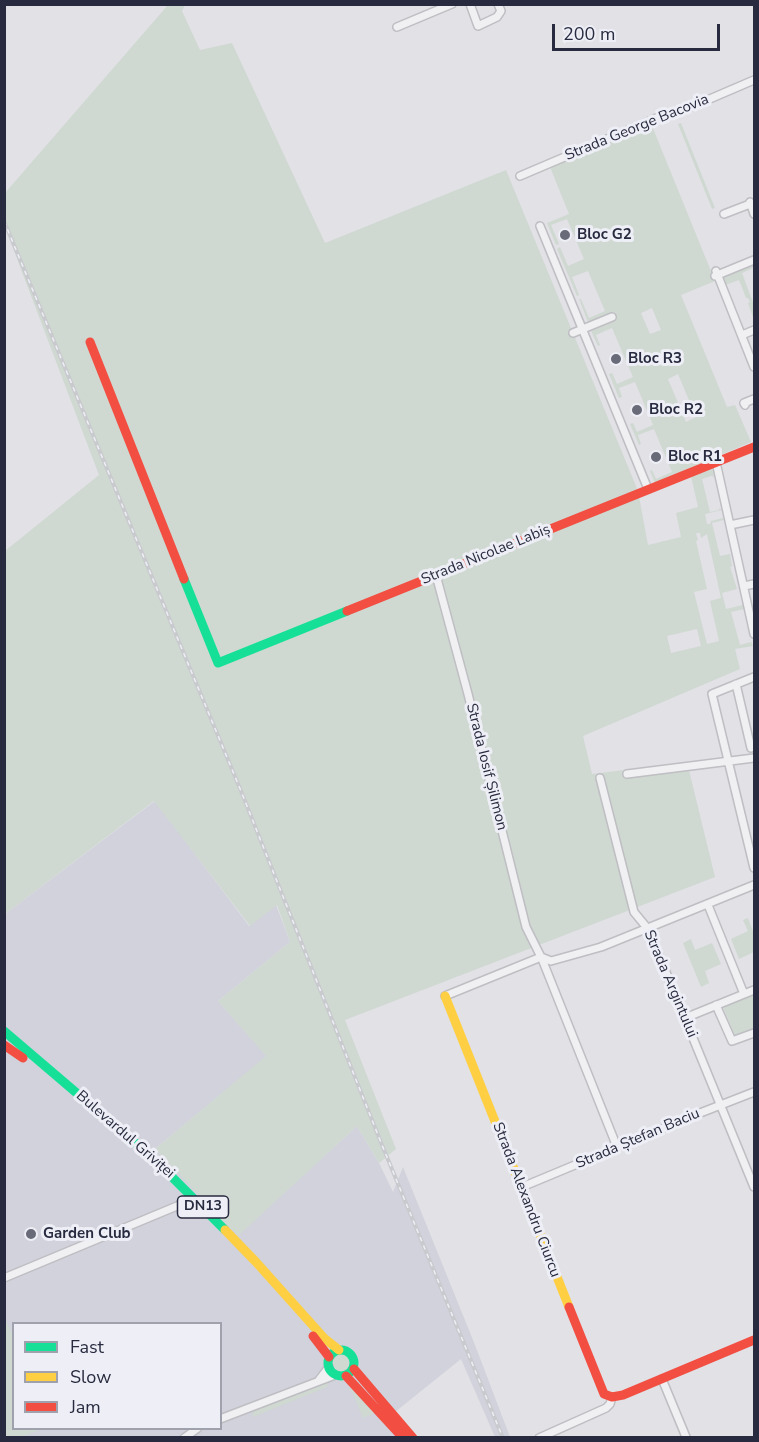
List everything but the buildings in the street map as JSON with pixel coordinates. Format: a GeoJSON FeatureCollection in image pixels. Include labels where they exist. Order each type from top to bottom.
{"type":"FeatureCollection","features":[{"type":"Feature","properties":{"kind":"street"},"geometry":{"type":"LineString","coordinates":[[397,27],[452,4]]}},
{"type":"Feature","properties":{"kind":"street"},"geometry":{"type":"LineString","coordinates":[[470,4],[478,26],[497,17],[501,11],[498,4]]}},
{"type":"Feature","properties":{"kind":"street","name":"Strada George Bacovia"},"geometry":{"type":"LineString","coordinates":[[520,176],[754,80]]}},
{"type":"Feature","properties":{"kind":"street"},"geometry":{"type":"LineString","coordinates":[[724,214],[750,203],[754,214]]}},
{"type":"Feature","properties":{"kind":"street"},"geometry":{"type":"LineString","coordinates":[[540,225],[648,489]]}},
{"type":"Feature","properties":{"kind":"street"},"geometry":{"type":"LineString","coordinates":[[754,260],[716,275],[754,366]]}},
{"type":"Feature","properties":{"kind":"street"},"geometry":{"type":"LineString","coordinates":[[573,333],[612,317]]}},
{"type":"Feature","properties":{"kind":"street"},"geometry":{"type":"LineString","coordinates":[[742,335],[754,330]]}},
{"type":"Feature","properties":{"kind":"street","name":"Strada Nicolae Labiș"},"geometry":{"type":"LineString","coordinates":[[90,342],[218,663],[648,489],[716,462],[754,450]]}},
{"type":"Feature","properties":{"kind":"street"},"geometry":{"type":"LineString","coordinates":[[745,405],[744,403],[754,399]]}},
{"type":"Feature","properties":{"kind":"street"},"geometry":{"type":"LineString","coordinates":[[716,462],[754,634]]}},
{"type":"Feature","properties":{"kind":"street"},"geometry":{"type":"LineString","coordinates":[[730,525],[754,520]]}},
{"type":"Feature","properties":{"kind":"street","name":"Strada Iosif Șilimon"},"geometry":{"type":"LineString","coordinates":[[436,575],[526,927],[541,958],[617,1147]]}},
{"type":"Feature","properties":{"kind":"street"},"geometry":{"type":"LineString","coordinates":[[744,586],[754,584]]}},
{"type":"Feature","properties":{"kind":"street"},"geometry":{"type":"LineString","coordinates":[[754,677],[712,694],[754,868]]}},
{"type":"Feature","properties":{"kind":"street"},"geometry":{"type":"LineString","coordinates":[[736,684],[751,748],[754,747]]}},
{"type":"Feature","properties":{"kind":"street"},"geometry":{"type":"LineString","coordinates":[[627,774],[754,758]]}},
{"type":"Feature","properties":{"kind":"street","name":"Strada Argintului"},"geometry":{"type":"LineString","coordinates":[[600,778],[634,912],[648,929],[754,1187]]}},
{"type":"Feature","properties":{"kind":"street"},"geometry":{"type":"LineString","coordinates":[[445,996],[541,958],[551,961],[601,948],[754,885]]}},
{"type":"Feature","properties":{"kind":"street"},"geometry":{"type":"LineString","coordinates":[[708,905],[744,994]]}},
{"type":"Feature","properties":{"kind":"street"},"geometry":{"type":"LineString","coordinates":[[685,1018],[754,990]]}},
{"type":"Feature","properties":{"kind":"street","name":"Strada Alexandru Ciurcu"},"geometry":{"type":"LineString","coordinates":[[445,996],[602,1391],[612,1398]]}},
{"type":"Feature","properties":{"kind":"street"},"geometry":{"type":"LineString","coordinates":[[716,1005],[732,1041],[754,1033]]}},
{"type":"Feature","properties":{"kind":"street","name":"Bulevardul Griviței"},"geometry":{"type":"LineString","coordinates":[[4,1031],[154,1159],[256,1262],[324,1338],[339,1350]]}},
{"type":"Feature","properties":{"kind":"street","name":"Bulevardul Griviței"},"geometry":{"type":"LineString","coordinates":[[4,1045],[117,1134],[189,1201],[247,1262],[329,1357]]}},
{"type":"Feature","properties":{"kind":"street","name":"Strada Ștefan Baciu"},"geometry":{"type":"LineString","coordinates":[[522,1187],[754,1092]]}},
{"type":"Feature","properties":{"kind":"street"},"geometry":{"type":"LineString","coordinates":[[4,1278],[189,1201]]}},
{"type":"Feature","properties":{"kind":"street"},"geometry":{"type":"LineString","coordinates":[[539,1437],[606,1408],[612,1398],[754,1340]]}},
{"type":"Feature","properties":{"kind":"street"},"geometry":{"type":"LineString","coordinates":[[332,1371],[329,1357],[339,1350]]}},
{"type":"Feature","properties":{"kind":"street","name":"DN13"},"geometry":{"type":"LineString","coordinates":[[339,1350],[348,1351],[353,1355],[354,1369],[413,1437]]}},
{"type":"Feature","properties":{"kind":"street"},"geometry":{"type":"LineString","coordinates":[[346,1376],[354,1369]]}},
{"type":"Feature","properties":{"kind":"street"},"geometry":{"type":"LineString","coordinates":[[332,1371],[346,1376],[403,1437]]}},
{"type":"Feature","properties":{"kind":"street"},"geometry":{"type":"LineString","coordinates":[[222,1418],[319,1380],[332,1371]]}},
{"type":"Feature","properties":{"kind":"street"},"geometry":{"type":"LineString","coordinates":[[662,1379],[686,1437]]}},
{"type":"Feature","properties":{"kind":"shaded area"},"geometry":{"type":"Polygon","coordinates":[[[168,5],[185,5],[182,11],[200,50],[232,43],[325,243],[506,170],[638,491],[648,545],[681,537],[676,513],[698,507],[691,476],[712,468],[714,477],[702,479],[710,512],[719,510],[719,508],[722,510],[705,514],[707,524],[723,518],[724,520],[712,523],[720,556],[730,554],[732,566],[730,567],[737,589],[722,593],[726,609],[743,605],[744,609],[731,612],[740,645],[751,642],[753,646],[735,649],[740,669],[583,736],[592,774],[687,762],[715,877],[345,1020],[396,1149],[379,1163],[357,1126],[238,1236],[155,1149],[266,1056],[218,1001],[290,942],[277,905],[250,926],[154,801],[5,914],[5,551],[99,475],[5,227],[5,193],[168,5]],[[696,533],[707,589],[694,592],[707,644],[719,641],[710,601],[721,598],[707,534],[701,538],[700,533],[696,533]],[[697,629],[667,636],[671,653],[701,646],[697,629]]]}},
{"type":"Feature","properties":{"kind":"shaded area"},"geometry":{"type":"Polygon","coordinates":[[[681,123],[715,208],[712,209],[678,124],[681,123]]]}},
{"type":"Feature","properties":{"kind":"shaded area"},"geometry":{"type":"Polygon","coordinates":[[[652,126],[715,281],[681,295],[727,407],[735,405],[751,442],[655,483],[650,471],[652,470],[656,479],[672,472],[654,429],[638,435],[641,444],[639,445],[630,424],[633,423],[637,432],[653,425],[635,382],[619,388],[622,397],[619,398],[609,374],[612,373],[617,384],[633,377],[612,328],[596,335],[600,345],[598,346],[591,331],[613,322],[612,317],[610,313],[588,322],[579,299],[589,318],[605,311],[588,271],[572,277],[579,295],[577,296],[557,249],[560,247],[568,266],[584,259],[567,219],[551,225],[559,244],[556,245],[547,223],[569,214],[550,167],[652,126]],[[652,308],[641,313],[650,334],[661,330],[652,308]],[[678,374],[668,379],[686,422],[696,417],[678,374]]]}},
{"type":"Feature","properties":{"kind":"shaded area"},"geometry":{"type":"Polygon","coordinates":[[[754,264],[754,270],[753,268],[742,273],[754,305],[754,320],[748,303],[750,302],[739,280],[725,285],[733,304],[731,305],[721,279],[754,264]]]}},
{"type":"Feature","properties":{"kind":"shaded area"},"geometry":{"type":"Polygon","coordinates":[[[155,801],[249,926],[276,905],[290,942],[218,1001],[267,1056],[156,1148],[238,1235],[357,1126],[393,1192],[403,1167],[510,1437],[495,1437],[461,1359],[395,1412],[417,1437],[5,1438],[5,914],[155,801]]]}},
{"type":"Feature","properties":{"kind":"shaded area"},"geometry":{"type":"Polygon","coordinates":[[[748,918],[754,934],[754,952],[739,959],[731,939],[748,931],[743,920],[748,918]]]}},
{"type":"Feature","properties":{"kind":"shaded area"},"geometry":{"type":"Polygon","coordinates":[[[691,939],[695,950],[712,943],[721,964],[705,971],[709,983],[701,987],[683,943],[691,939]]]}},
{"type":"Feature","properties":{"kind":"shaded area"},"geometry":{"type":"Polygon","coordinates":[[[754,992],[754,1028],[735,1036],[722,1005],[754,992]]]}},
{"type":"Feature","properties":{"kind":"shaded area"},"geometry":{"type":"Polygon","coordinates":[[[4,1317],[12,1334],[12,1430],[39,1430],[21,1437],[5,1437],[4,1317]]]}},
{"type":"Feature","properties":{"kind":"shaded area"},"geometry":{"type":"Polygon","coordinates":[[[342,1354],[348,1357],[351,1363],[348,1369],[342,1372],[336,1369],[333,1363],[336,1357],[342,1354]]]}},
{"type":"Feature","properties":{"kind":"shaded area"},"geometry":{"type":"Polygon","coordinates":[[[328,1383],[327,1387],[253,1417],[252,1415],[253,1411],[328,1383]]]}},
{"type":"Feature","properties":{"kind":"shaded area"},"geometry":{"type":"Polygon","coordinates":[[[351,1387],[377,1412],[363,1418],[352,1391],[349,1390],[351,1387]]]}},
{"type":"Feature","properties":{"kind":"railway"},"geometry":{"type":"LineString","coordinates":[[4,221],[241,791],[382,1145],[503,1438]]}},
{"type":"Feature","properties":{"kind":"traffic: fast"},"geometry":{"type":"LineString","coordinates":[[184,579],[218,663],[347,611]]}},
{"type":"Feature","properties":{"kind":"traffic: fast"},"geometry":{"type":"LineString","coordinates":[[4,1031],[154,1159],[225,1230]]}},
{"type":"Feature","properties":{"kind":"traffic: fast"},"geometry":{"type":"LineString","coordinates":[[341,1350],[351,1353],[354,1363],[351,1373],[341,1376],[331,1373],[328,1363],[331,1353],[341,1350]]}},
{"type":"Feature","properties":{"kind":"traffic: slow"},"geometry":{"type":"LineString","coordinates":[[445,996],[569,1307]]}},
{"type":"Feature","properties":{"kind":"traffic: slow"},"geometry":{"type":"LineString","coordinates":[[225,1230],[324,1338],[339,1350]]}},
{"type":"Feature","properties":{"kind":"traffic: jam"},"geometry":{"type":"LineString","coordinates":[[90,342],[184,579]]}},
{"type":"Feature","properties":{"kind":"traffic: jam"},"geometry":{"type":"LineString","coordinates":[[347,611],[754,447]]}},
{"type":"Feature","properties":{"kind":"traffic: jam"},"geometry":{"type":"LineString","coordinates":[[4,1045],[23,1058]]}},
{"type":"Feature","properties":{"kind":"traffic: jam"},"geometry":{"type":"LineString","coordinates":[[569,1307],[604,1394],[612,1397],[623,1395],[754,1340]]}},
{"type":"Feature","properties":{"kind":"traffic: jam"},"geometry":{"type":"LineString","coordinates":[[313,1336],[329,1357]]}},
{"type":"Feature","properties":{"kind":"traffic: jam"},"geometry":{"type":"LineString","coordinates":[[354,1369],[413,1438]]}},
{"type":"Feature","properties":{"kind":"traffic: jam"},"geometry":{"type":"LineString","coordinates":[[346,1376],[403,1438]]}},
{"type":"Feature","properties":{"kind":"place","name":"Bloc G2"},"geometry":{"type":"Point","coordinates":[565,235]}},
{"type":"Feature","properties":{"kind":"place","name":"Bloc R3"},"geometry":{"type":"Point","coordinates":[616,359]}},
{"type":"Feature","properties":{"kind":"place","name":"Bloc R2"},"geometry":{"type":"Point","coordinates":[637,410]}},
{"type":"Feature","properties":{"kind":"place","name":"Bloc R1"},"geometry":{"type":"Point","coordinates":[656,457]}},
{"type":"Feature","properties":{"kind":"place","name":"Garden Club"},"geometry":{"type":"Point","coordinates":[31,1234]}}]}
